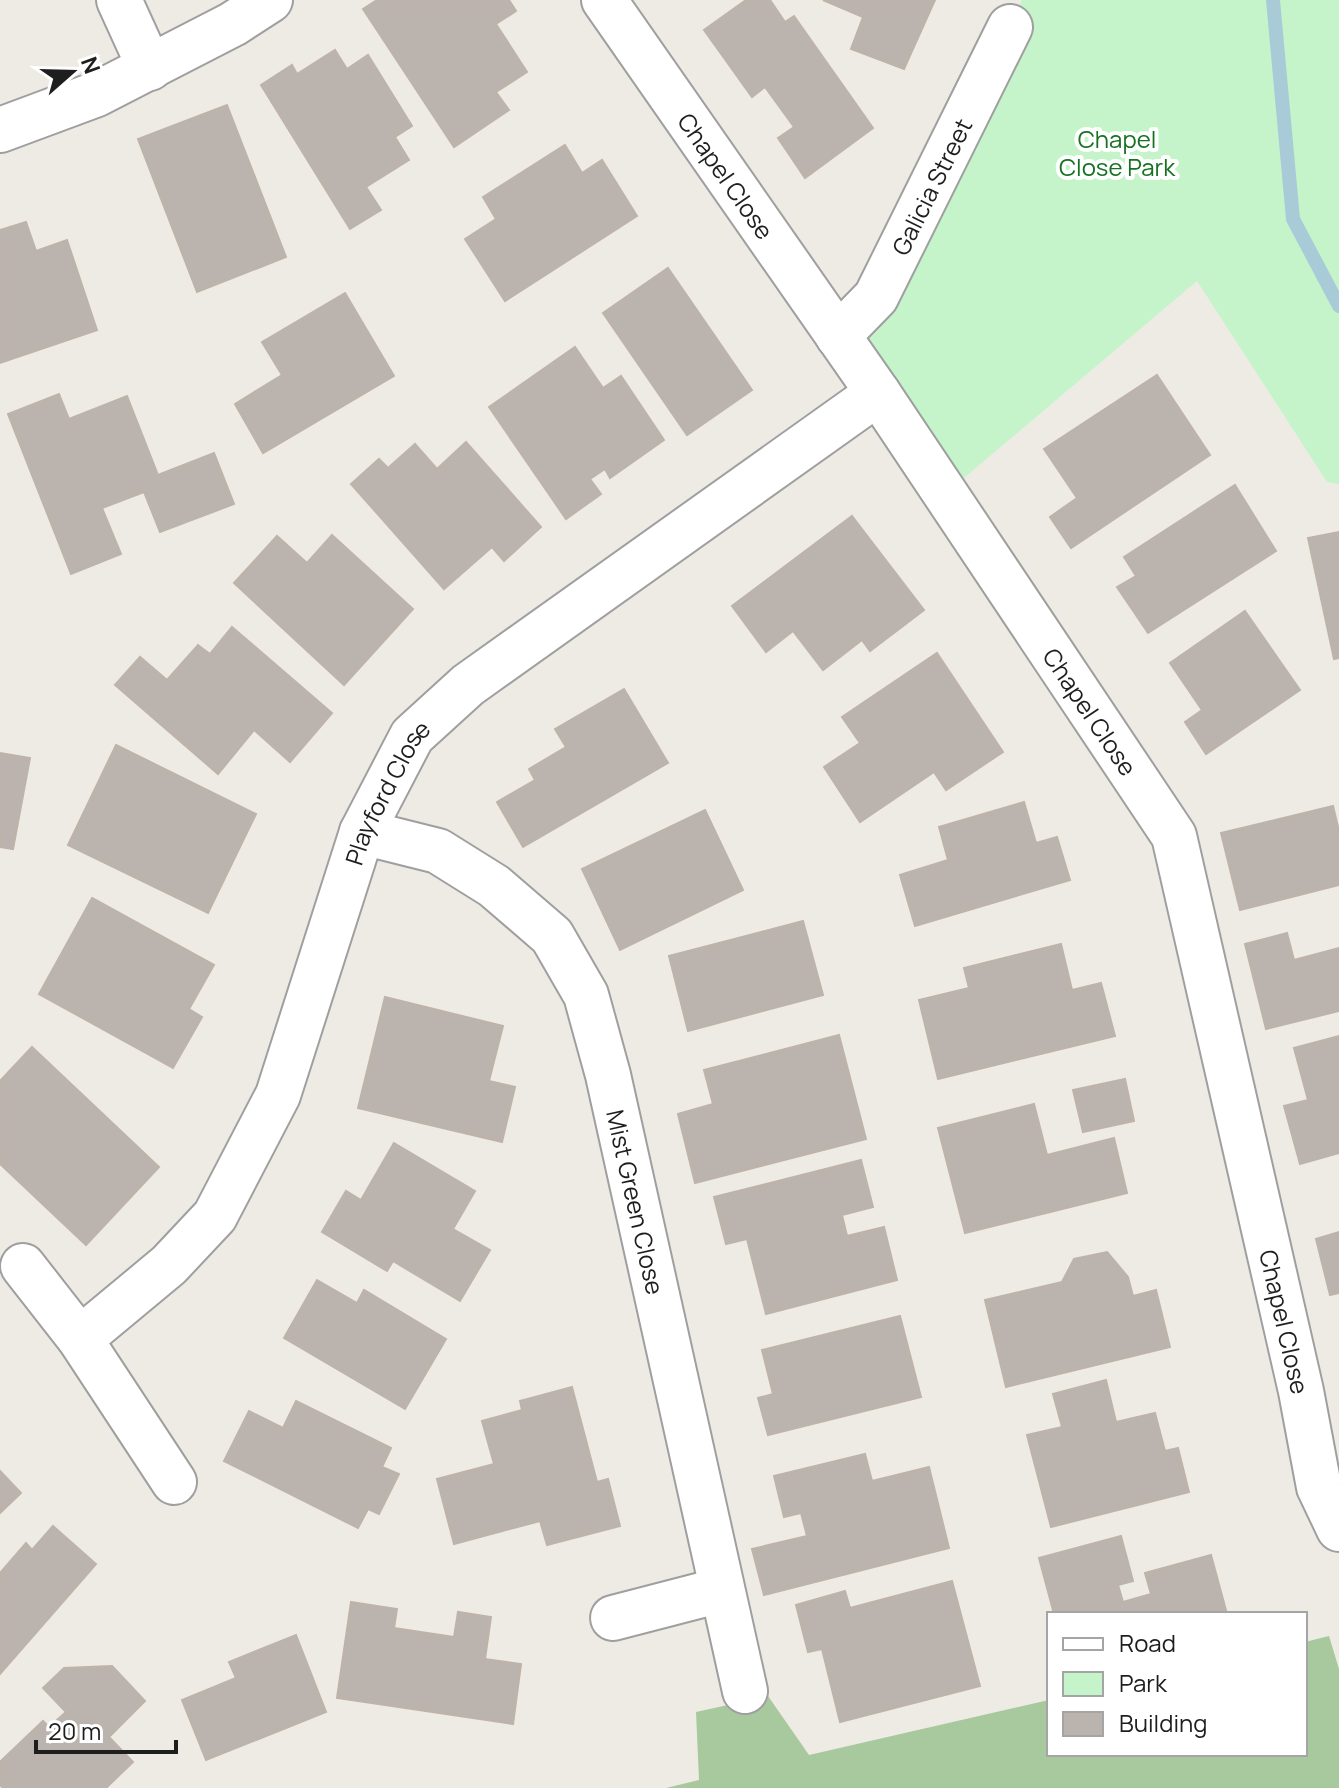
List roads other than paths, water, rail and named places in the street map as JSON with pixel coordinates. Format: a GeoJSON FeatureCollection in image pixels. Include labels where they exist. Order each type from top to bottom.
{"type":"FeatureCollection","features":[{"type":"Feature","properties":{"kind":"street"},"geometry":{"type":"LineString","coordinates":[[119,0],[150,68]]}},
{"type":"Feature","properties":{"kind":"street"},"geometry":{"type":"LineString","coordinates":[[0,130],[97,94],[233,24],[270,0]]}},
{"type":"Feature","properties":{"kind":"street","name":"Chapel Close"},"geometry":{"type":"LineString","coordinates":[[604,0],[878,393],[1174,836],[1301,1391],[1319,1487],[1339,1529]]}},
{"type":"Feature","properties":{"kind":"street","name":"Galicia Street"},"geometry":{"type":"LineString","coordinates":[[838,336],[876,297],[1010,27]]}},
{"type":"Feature","properties":{"kind":"street","name":"Playford Close"},"geometry":{"type":"LineString","coordinates":[[80,1339],[169,1265],[215,1216],[278,1095],[362,832],[412,736],[468,685],[878,393]]}},
{"type":"Feature","properties":{"kind":"street","name":"Mist Green Close"},"geometry":{"type":"LineString","coordinates":[[362,832],[438,851],[494,886],[552,936],[586,995],[608,1075],[745,1691]]}},
{"type":"Feature","properties":{"kind":"street"},"geometry":{"type":"LineString","coordinates":[[23,1266],[80,1339],[174,1482]]}},
{"type":"Feature","properties":{"kind":"street"},"geometry":{"type":"LineString","coordinates":[[613,1618],[721,1590]]}},
{"type":"Feature","properties":{"kind":"waterway"},"geometry":{"type":"LineString","coordinates":[[1273,0],[1293,219],[1339,306]]}},
{"type":"Feature","properties":{"kind":"park label","name":"Chapel Close Park"},"geometry":{"type":"Point","coordinates":[1117,152]}}]}
